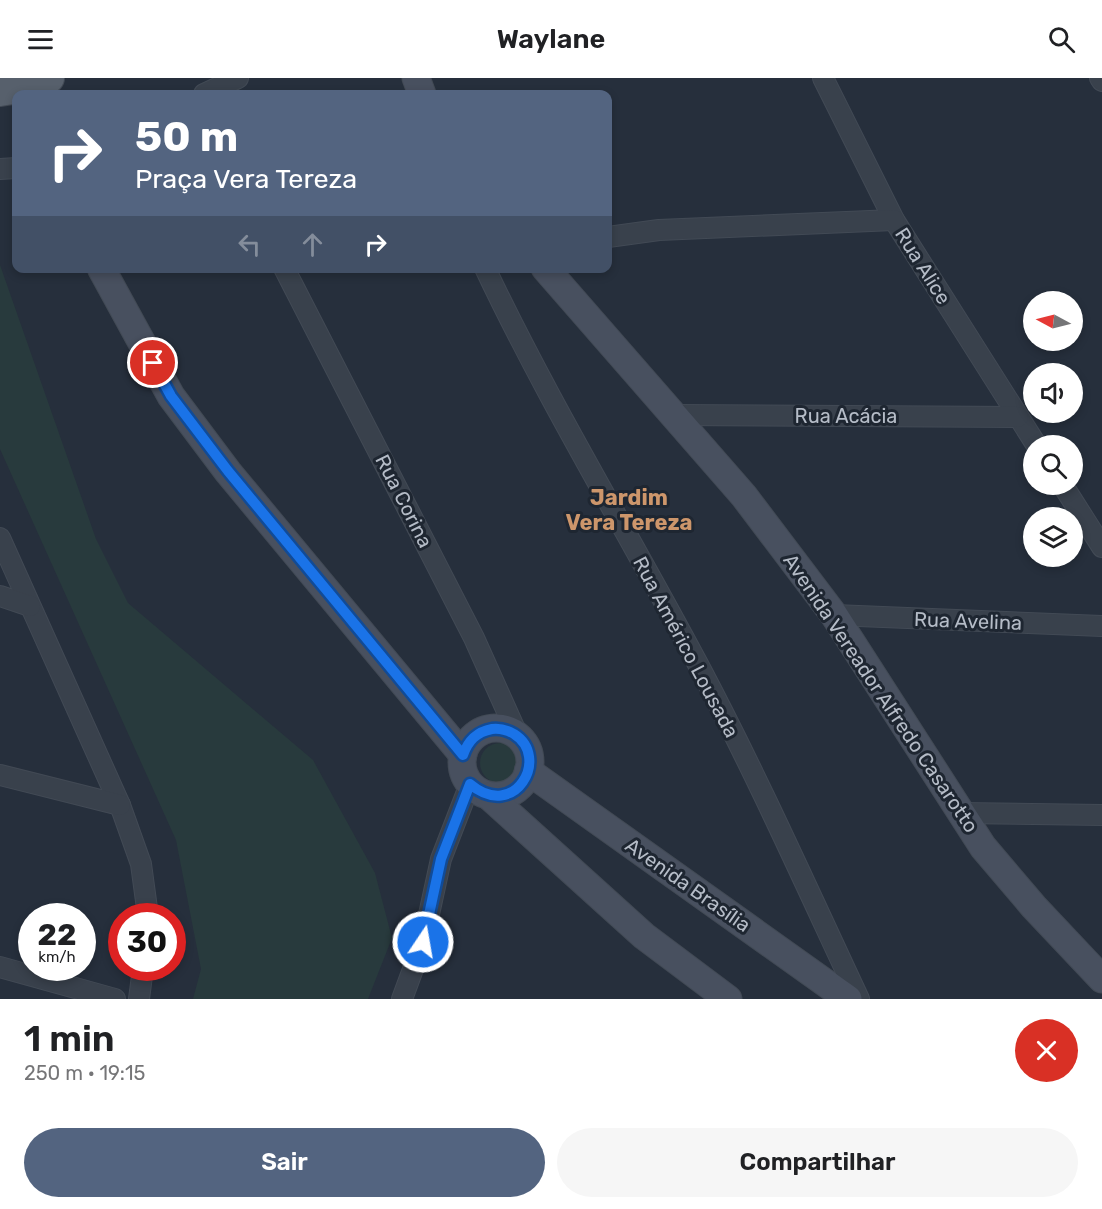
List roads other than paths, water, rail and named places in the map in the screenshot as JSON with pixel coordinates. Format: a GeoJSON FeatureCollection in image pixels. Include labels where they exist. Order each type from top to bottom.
{"type":"FeatureCollection","features":[{"type":"Feature","properties":{"kind":"main road"},"geometry":{"type":"LineString","coordinates":[[0,91],[38,86]]}},
{"type":"Feature","properties":{"kind":"street"},"geometry":{"type":"LineString","coordinates":[[212,90],[238,78]]}},
{"type":"Feature","properties":{"kind":"street","name":"Rua Alice"},"geometry":{"type":"LineString","coordinates":[[823,78],[894,220],[1029,435]]}},
{"type":"Feature","properties":{"kind":"street"},"geometry":{"type":"LineString","coordinates":[[612,236],[659,230],[894,220]]}},
{"type":"Feature","properties":{"kind":"street"},"geometry":{"type":"LineString","coordinates":[[104,273],[171,396],[251,499],[463,755]]}},
{"type":"Feature","properties":{"kind":"street","name":"Rua Corina"},"geometry":{"type":"LineString","coordinates":[[287,273],[474,638],[518,736]]}},
{"type":"Feature","properties":{"kind":"street","name":"Rua Américo Lousada"},"geometry":{"type":"LineString","coordinates":[[487,273],[521,345],[700,669],[778,825],[859,999]]}},
{"type":"Feature","properties":{"kind":"street","name":"Avenida Vereador Alfredo Casarotto"},"geometry":{"type":"LineString","coordinates":[[549,273],[744,496],[834,615],[983,847],[1102,979]]}},
{"type":"Feature","properties":{"kind":"street","name":"Rua Acácia"},"geometry":{"type":"LineString","coordinates":[[673,416],[1018,417]]}},
{"type":"Feature","properties":{"kind":"street"},"geometry":{"type":"LineString","coordinates":[[1069,495],[1102,547]]}},
{"type":"Feature","properties":{"kind":"street"},"geometry":{"type":"LineString","coordinates":[[0,538],[120,804],[141,864],[146,903]]}},
{"type":"Feature","properties":{"kind":"street"},"geometry":{"type":"LineString","coordinates":[[0,596],[30,606]]}},
{"type":"Feature","properties":{"kind":"street","name":"Rua Avelina"},"geometry":{"type":"LineString","coordinates":[[834,615],[1102,626]]}},
{"type":"Feature","properties":{"kind":"street"},"geometry":{"type":"LineString","coordinates":[[479,790],[509,794],[524,781],[529,759],[525,746],[518,736],[507,730],[496,728],[485,730],[475,736],[467,744],[463,755],[464,774],[479,790],[644,936],[728,999]]}},
{"type":"Feature","properties":{"kind":"street","name":"Avenida Brasília"},"geometry":{"type":"LineString","coordinates":[[528,771],[848,999]]}},
{"type":"Feature","properties":{"kind":"street"},"geometry":{"type":"LineString","coordinates":[[0,775],[120,804]]}},
{"type":"Feature","properties":{"kind":"street"},"geometry":{"type":"LineString","coordinates":[[402,999],[423,942],[441,859],[479,790]]}},
{"type":"Feature","properties":{"kind":"street"},"geometry":{"type":"LineString","coordinates":[[961,813],[1102,815]]}},
{"type":"Feature","properties":{"kind":"street"},"geometry":{"type":"LineString","coordinates":[[0,967],[115,999]]}},
{"type":"Feature","properties":{"kind":"street"},"geometry":{"type":"LineString","coordinates":[[139,999],[141,981]]}},
{"type":"Feature","properties":{"kind":"district","name":"Jardim Vera Tereza"},"geometry":{"type":"Point","coordinates":[629,510]}}]}
